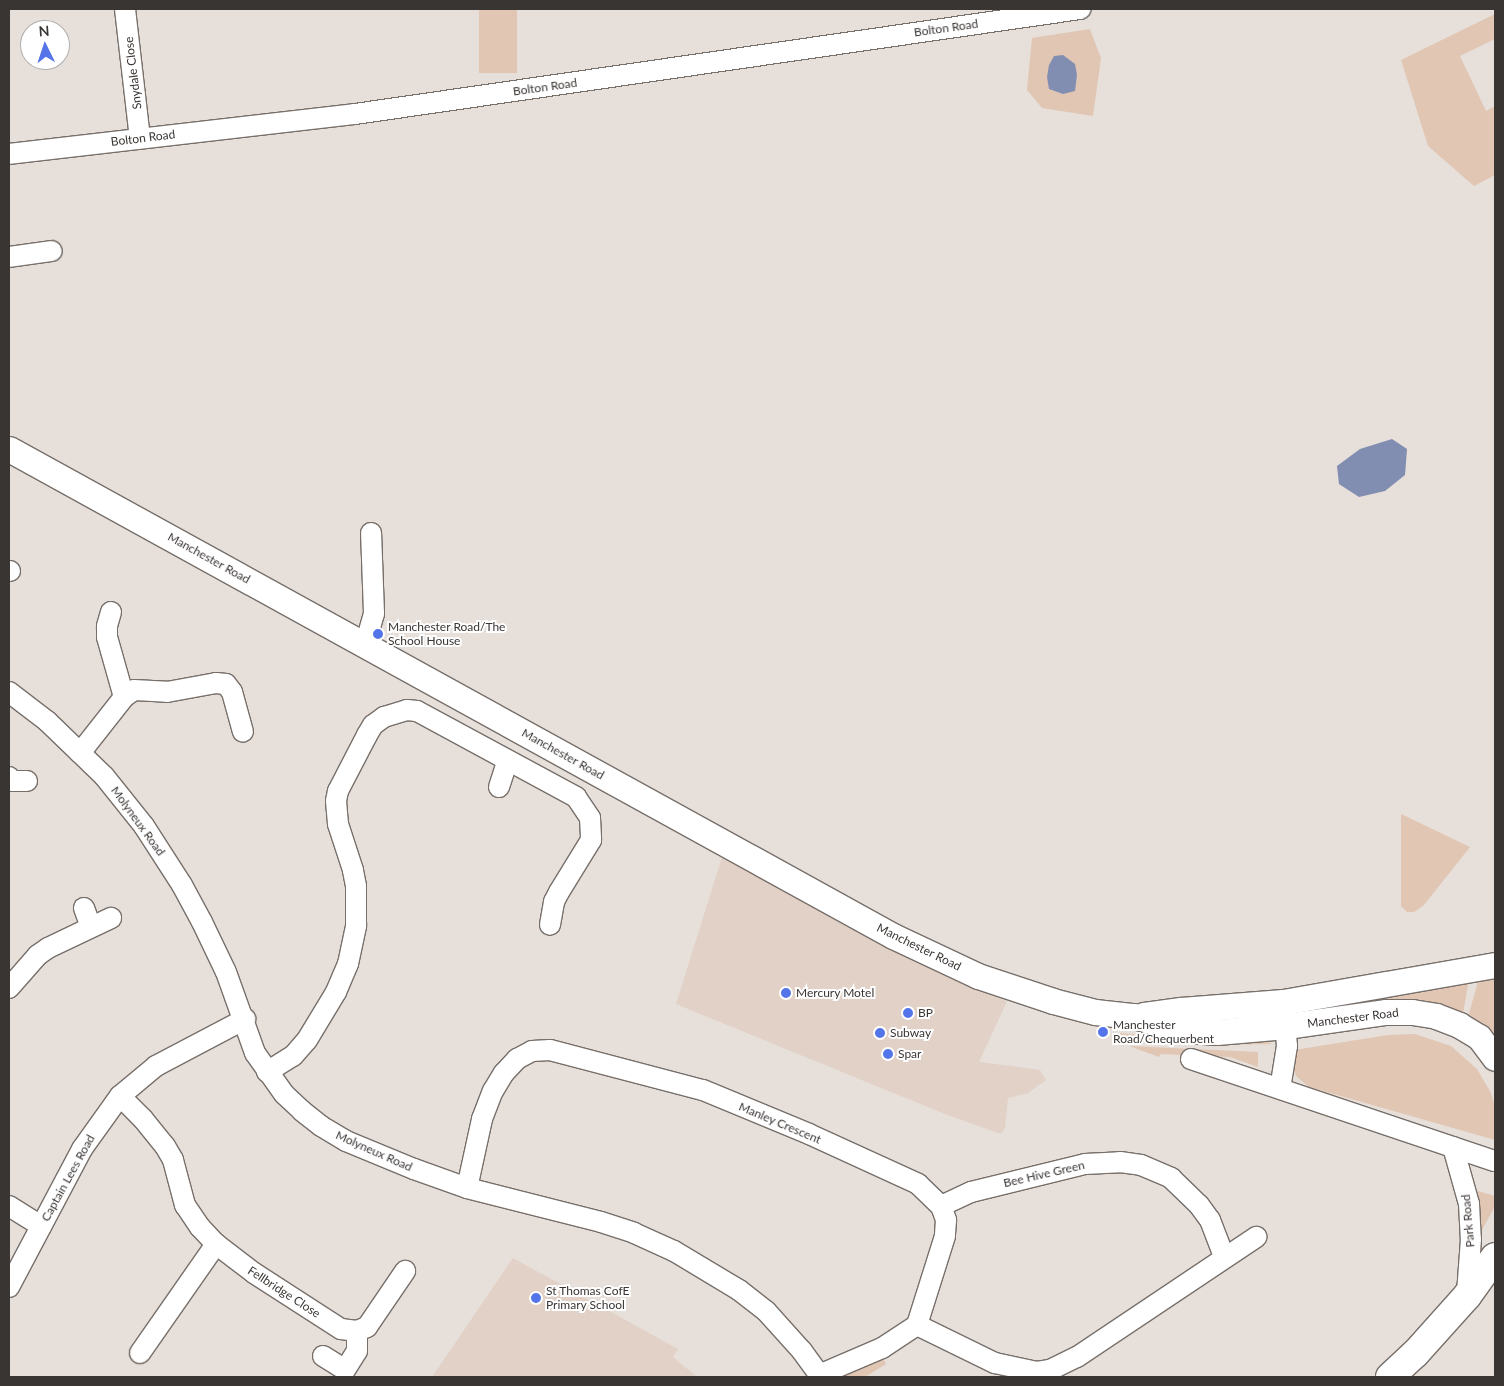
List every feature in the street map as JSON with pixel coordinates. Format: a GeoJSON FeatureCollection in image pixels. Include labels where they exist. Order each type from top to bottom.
{"type":"FeatureCollection","features":[{"type":"Feature","properties":{"kind":"highway"},"geometry":{"type":"LineString","coordinates":[[1390,1377],[1416,1354],[1467,1296],[1495,1257]]}},
{"type":"Feature","properties":{"kind":"main road","name":"Manchester Road"},"geometry":{"type":"LineString","coordinates":[[9,449],[893,936],[978,976],[1017,990],[1095,1012],[1134,1016],[1181,1010],[1284,1014],[1412,1012],[1436,1016],[1459,1025],[1479,1038],[1495,1058]]}},
{"type":"Feature","properties":{"kind":"main road","name":"Manchester Road"},"geometry":{"type":"LineString","coordinates":[[1284,1014],[1495,965]]}},
{"type":"Feature","properties":{"kind":"street","name":"Snydale Close"},"geometry":{"type":"LineString","coordinates":[[125,9],[140,138]]}},
{"type":"Feature","properties":{"kind":"street","name":"Bolton Road"},"geometry":{"type":"LineString","coordinates":[[9,154],[355,114],[1080,9]]}},
{"type":"Feature","properties":{"kind":"street"},"geometry":{"type":"LineString","coordinates":[[9,257],[52,251]]}},
{"type":"Feature","properties":{"kind":"street"},"geometry":{"type":"LineString","coordinates":[[365,645],[374,613],[371,533]]}},
{"type":"Feature","properties":{"kind":"street"},"geometry":{"type":"LineString","coordinates":[[112,612],[107,626],[107,637],[124,697]]}},
{"type":"Feature","properties":{"kind":"street"},"geometry":{"type":"LineString","coordinates":[[80,753],[124,697],[134,690],[167,692],[216,683],[226,684],[232,692],[243,732]]}},
{"type":"Feature","properties":{"kind":"street","name":"Molyneux Road"},"geometry":{"type":"LineString","coordinates":[[9,692],[47,722],[104,776],[126,801],[182,885],[226,972],[245,1019],[255,1053],[284,1094],[302,1111],[321,1126],[346,1141],[467,1188],[601,1222],[634,1233],[674,1251],[740,1290],[766,1311],[790,1336],[820,1376]]}},
{"type":"Feature","properties":{"kind":"street"},"geometry":{"type":"LineString","coordinates":[[267,1072],[293,1056],[307,1040],[336,992],[348,964],[356,925],[356,886],[353,870],[338,824],[336,801],[338,790],[373,725],[384,717],[395,713],[417,711],[576,797],[590,818],[591,840],[546,901],[550,925]]}},
{"type":"Feature","properties":{"kind":"street"},"geometry":{"type":"LineString","coordinates":[[499,787],[508,760]]}},
{"type":"Feature","properties":{"kind":"street"},"geometry":{"type":"LineString","coordinates":[[84,908],[91,927]]}},
{"type":"Feature","properties":{"kind":"street"},"geometry":{"type":"LineString","coordinates":[[9,988],[38,955],[111,918]]}},
{"type":"Feature","properties":{"kind":"street"},"geometry":{"type":"LineString","coordinates":[[1280,1089],[1285,1061],[1284,1014]]}},
{"type":"Feature","properties":{"kind":"street","name":"Captain Lees Road"},"geometry":{"type":"LineString","coordinates":[[9,1288],[82,1149],[120,1096],[156,1066],[245,1019]]}},
{"type":"Feature","properties":{"kind":"street","name":"Manley Crescent"},"geometry":{"type":"LineString","coordinates":[[467,1188],[482,1119],[493,1091],[504,1073],[517,1059],[532,1051],[550,1050],[703,1090],[809,1134],[918,1184],[941,1206]]}},
{"type":"Feature","properties":{"kind":"street"},"geometry":{"type":"LineString","coordinates":[[1191,1059],[1494,1161]]}},
{"type":"Feature","properties":{"kind":"street","name":"Fellbridge Close"},"geometry":{"type":"LineString","coordinates":[[120,1096],[143,1119],[165,1146],[173,1160],[191,1217],[216,1244],[254,1273],[341,1329],[357,1331]]}},
{"type":"Feature","properties":{"kind":"street","name":"Park Road"},"geometry":{"type":"LineString","coordinates":[[1453,1147],[1469,1204],[1472,1240],[1467,1296]]}},
{"type":"Feature","properties":{"kind":"street","name":"Bee Hive Green"},"geometry":{"type":"LineString","coordinates":[[941,1206],[971,1192],[1085,1164],[1120,1162],[1141,1165],[1171,1178],[1199,1205],[1210,1220],[1224,1256]]}},
{"type":"Feature","properties":{"kind":"street"},"geometry":{"type":"LineString","coordinates":[[9,1206],[41,1226]]}},
{"type":"Feature","properties":{"kind":"street"},"geometry":{"type":"LineString","coordinates":[[820,1376],[882,1348],[917,1325],[945,1236],[946,1220],[941,1206]]}},
{"type":"Feature","properties":{"kind":"street"},"geometry":{"type":"LineString","coordinates":[[917,1325],[995,1370],[1063,1372],[1077,1358],[1224,1256],[1256,1237]]}},
{"type":"Feature","properties":{"kind":"street"},"geometry":{"type":"LineString","coordinates":[[140,1353],[216,1244]]}},
{"type":"Feature","properties":{"kind":"street"},"geometry":{"type":"LineString","coordinates":[[323,1356],[345,1370],[357,1351],[357,1331],[367,1327],[373,1320],[405,1271]]}},
{"type":"Feature","properties":{"kind":"shaded area"},"geometry":{"type":"Polygon","coordinates":[[[479,9],[517,9],[517,73],[479,73],[479,9]]]}},
{"type":"Feature","properties":{"kind":"shaded area"},"geometry":{"type":"Polygon","coordinates":[[[1495,14],[1495,39],[1460,56],[1486,111],[1495,106],[1495,175],[1474,186],[1428,146],[1401,60],[1495,14]]]}},
{"type":"Feature","properties":{"kind":"shaded area"},"geometry":{"type":"Polygon","coordinates":[[[1090,29],[1101,58],[1093,116],[1042,108],[1027,90],[1032,38],[1090,29]]]}},
{"type":"Feature","properties":{"kind":"shaded area"},"geometry":{"type":"Polygon","coordinates":[[[1401,814],[1470,847],[1424,905],[1414,912],[1407,912],[1401,906],[1401,814]]]}},
{"type":"Feature","properties":{"kind":"shaded area"},"geometry":{"type":"Polygon","coordinates":[[[723,854],[915,958],[1007,1001],[979,1062],[1040,1070],[1046,1080],[1028,1093],[1008,1098],[1005,1128],[1001,1134],[945,1114],[676,1004],[723,854]]]}},
{"type":"Feature","properties":{"kind":"shaded area"},"geometry":{"type":"Polygon","coordinates":[[[1495,975],[1495,1036],[1468,1017],[1479,978],[1495,975]]]}},
{"type":"Feature","properties":{"kind":"shaded area"},"geometry":{"type":"Polygon","coordinates":[[[1469,979],[1463,1014],[1306,1014],[1308,1006],[1469,979]]]}},
{"type":"Feature","properties":{"kind":"shaded area"},"geometry":{"type":"Polygon","coordinates":[[[1120,1033],[1173,1039],[1264,1040],[1272,1044],[1199,1045],[1120,1038],[1120,1033]]]}},
{"type":"Feature","properties":{"kind":"shaded area"},"geometry":{"type":"Polygon","coordinates":[[[1415,1034],[1451,1046],[1477,1069],[1491,1093],[1495,1107],[1495,1140],[1309,1087],[1297,1077],[1292,1068],[1294,1050],[1388,1035],[1415,1034]]]}},
{"type":"Feature","properties":{"kind":"shaded area"},"geometry":{"type":"Polygon","coordinates":[[[1129,1046],[1258,1052],[1258,1067],[1230,1057],[1161,1054],[1159,1057],[1129,1046]]]}},
{"type":"Feature","properties":{"kind":"shaded area"},"geometry":{"type":"Polygon","coordinates":[[[1468,1188],[1495,1196],[1495,1206],[1475,1243],[1468,1188]]]}},
{"type":"Feature","properties":{"kind":"shaded area","name":"St Thomas CofE Primary School"},"geometry":{"type":"Polygon","coordinates":[[[513,1258],[678,1349],[673,1357],[697,1377],[432,1377],[513,1258]]]}},
{"type":"Feature","properties":{"kind":"shaded area"},"geometry":{"type":"Polygon","coordinates":[[[881,1355],[886,1364],[865,1377],[837,1377],[881,1355]]]}},
{"type":"Feature","properties":{"kind":"water"},"geometry":{"type":"Polygon","coordinates":[[[1063,55],[1075,64],[1077,75],[1075,91],[1063,94],[1049,89],[1047,77],[1049,65],[1054,56],[1063,55]]]}},
{"type":"Feature","properties":{"kind":"water"},"geometry":{"type":"Polygon","coordinates":[[[1392,439],[1407,449],[1405,475],[1385,491],[1359,497],[1339,484],[1337,466],[1360,449],[1392,439]]]}},
{"type":"Feature","properties":{"kind":"place","name":"Manchester Road/The School House"},"geometry":{"type":"Point","coordinates":[378,634]}},
{"type":"Feature","properties":{"kind":"place","name":"Mercury Motel"},"geometry":{"type":"Point","coordinates":[786,993]}},
{"type":"Feature","properties":{"kind":"place","name":"BP"},"geometry":{"type":"Point","coordinates":[908,1013]}},
{"type":"Feature","properties":{"kind":"place","name":"Manchester Road/Chequerbent"},"geometry":{"type":"Point","coordinates":[1103,1032]}},
{"type":"Feature","properties":{"kind":"place","name":"Subway"},"geometry":{"type":"Point","coordinates":[880,1033]}},
{"type":"Feature","properties":{"kind":"place","name":"Spar"},"geometry":{"type":"Point","coordinates":[888,1054]}},
{"type":"Feature","properties":{"kind":"place","name":"St Thomas CofE Primary School"},"geometry":{"type":"Point","coordinates":[536,1298]}}]}
